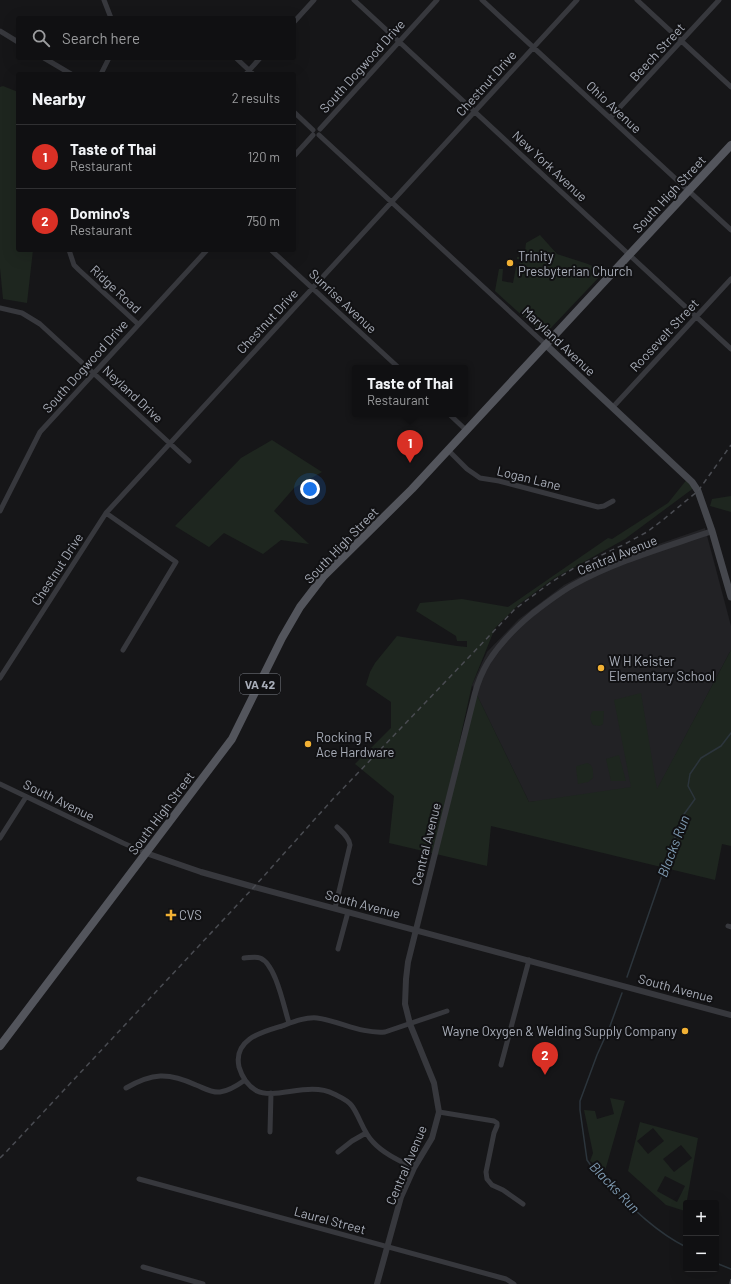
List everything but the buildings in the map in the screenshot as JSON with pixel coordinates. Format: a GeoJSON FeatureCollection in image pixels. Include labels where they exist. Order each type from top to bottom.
{"type":"FeatureCollection","features":[{"type":"Feature","properties":{"kind":"main road","name":"South High Street"},"geometry":{"type":"LineString","coordinates":[[0,1046],[232,739],[282,638],[305,601],[323,577],[412,489],[731,145]]}},
{"type":"Feature","properties":{"kind":"main road","name":"Maryland Avenue"},"geometry":{"type":"LineString","coordinates":[[546,345],[692,482],[698,491],[712,531],[731,597]]}},
{"type":"Feature","properties":{"kind":"street"},"geometry":{"type":"LineString","coordinates":[[104,0],[110,16]]}},
{"type":"Feature","properties":{"kind":"street"},"geometry":{"type":"LineString","coordinates":[[296,20],[314,0]]}},
{"type":"Feature","properties":{"kind":"street","name":"New York Avenue"},"geometry":{"type":"LineString","coordinates":[[354,0],[731,349]]}},
{"type":"Feature","properties":{"kind":"street","name":"South Dogwood Drive"},"geometry":{"type":"LineString","coordinates":[[320,130],[437,0]]}},
{"type":"Feature","properties":{"kind":"street","name":"Ohio Avenue"},"geometry":{"type":"LineString","coordinates":[[482,0],[731,230]]}},
{"type":"Feature","properties":{"kind":"street","name":"Chestnut Drive"},"geometry":{"type":"LineString","coordinates":[[0,678],[106,514],[577,0]]}},
{"type":"Feature","properties":{"kind":"street"},"geometry":{"type":"LineString","coordinates":[[637,0],[731,87]]}},
{"type":"Feature","properties":{"kind":"street","name":"Beech Street"},"geometry":{"type":"LineString","coordinates":[[610,118],[719,0]]}},
{"type":"Feature","properties":{"kind":"street"},"geometry":{"type":"LineString","coordinates":[[0,31],[16,41]]}},
{"type":"Feature","properties":{"kind":"street"},"geometry":{"type":"LineString","coordinates":[[47,60],[68,72]]}},
{"type":"Feature","properties":{"kind":"street"},"geometry":{"type":"LineString","coordinates":[[103,72],[108,60]]}},
{"type":"Feature","properties":{"kind":"street"},"geometry":{"type":"LineString","coordinates":[[238,60],[248,72]]}},
{"type":"Feature","properties":{"kind":"street"},"geometry":{"type":"LineString","coordinates":[[250,72],[259,60]]}},
{"type":"Feature","properties":{"kind":"street"},"geometry":{"type":"LineString","coordinates":[[296,114],[313,132],[317,136],[321,133],[320,130],[316,128],[313,132],[296,153]]}},
{"type":"Feature","properties":{"kind":"street","name":"Maryland Avenue"},"geometry":{"type":"LineString","coordinates":[[319,136],[546,345]]}},
{"type":"Feature","properties":{"kind":"street","name":"Ridge Road"},"geometry":{"type":"LineString","coordinates":[[70,252],[74,265],[138,324]]}},
{"type":"Feature","properties":{"kind":"street","name":"South Dogwood Drive"},"geometry":{"type":"LineString","coordinates":[[0,511],[40,432],[205,252]]}},
{"type":"Feature","properties":{"kind":"street","name":"Sunrise Avenue"},"geometry":{"type":"LineString","coordinates":[[273,252],[397,365]]}},
{"type":"Feature","properties":{"kind":"street","name":"Roosevelt Street"},"geometry":{"type":"LineString","coordinates":[[613,407],[731,279]]}},
{"type":"Feature","properties":{"kind":"street","name":"Neyland Drive"},"geometry":{"type":"LineString","coordinates":[[0,308],[24,314],[40,324],[189,461]]}},
{"type":"Feature","properties":{"kind":"street"},"geometry":{"type":"LineString","coordinates":[[452,417],[466,430]]}},
{"type":"Feature","properties":{"kind":"street","name":"Logan Lane"},"geometry":{"type":"LineString","coordinates":[[448,450],[469,471],[483,479],[499,481],[598,507],[604,506],[613,501]]}},
{"type":"Feature","properties":{"kind":"street"},"geometry":{"type":"LineString","coordinates":[[106,514],[176,562],[123,650]]}},
{"type":"Feature","properties":{"kind":"street","name":"Central Avenue"},"geometry":{"type":"LineString","coordinates":[[377,1284],[401,1197],[414,1168],[432,1138],[439,1112],[434,1083],[410,1024],[405,1004],[406,979],[408,962],[475,693],[488,663],[510,633],[548,601],[574,584],[598,572],[712,531]]}},
{"type":"Feature","properties":{"kind":"street","name":"South Avenue"},"geometry":{"type":"LineString","coordinates":[[0,784],[146,853],[214,875],[731,1014]]}},
{"type":"Feature","properties":{"kind":"street"},"geometry":{"type":"LineString","coordinates":[[0,838],[26,797]]}},
{"type":"Feature","properties":{"kind":"street"},"geometry":{"type":"LineString","coordinates":[[335,908],[350,845],[343,833],[336,827]]}},
{"type":"Feature","properties":{"kind":"street"},"geometry":{"type":"LineString","coordinates":[[338,949],[348,912]]}},
{"type":"Feature","properties":{"kind":"street"},"geometry":{"type":"LineString","coordinates":[[244,958],[260,958],[270,967],[275,976],[289,1023]]}},
{"type":"Feature","properties":{"kind":"street"},"geometry":{"type":"LineString","coordinates":[[501,1066],[529,960]]}},
{"type":"Feature","properties":{"kind":"street"},"geometry":{"type":"LineString","coordinates":[[414,1168],[384,1152],[373,1142],[366,1133],[352,1106],[344,1099],[332,1093],[311,1089],[271,1093],[262,1093],[256,1090],[245,1080],[241,1073],[238,1062],[239,1055],[242,1046],[247,1040],[257,1034],[303,1019],[318,1018],[375,1033],[385,1032],[447,1011]]}},
{"type":"Feature","properties":{"kind":"street"},"geometry":{"type":"LineString","coordinates":[[126,1088],[147,1078],[159,1076],[177,1078],[215,1092],[226,1090],[245,1080]]}},
{"type":"Feature","properties":{"kind":"street"},"geometry":{"type":"LineString","coordinates":[[270,1132],[271,1093]]}},
{"type":"Feature","properties":{"kind":"street"},"geometry":{"type":"LineString","coordinates":[[439,1112],[494,1121],[497,1125],[486,1172],[487,1179],[492,1185],[503,1190],[522,1204]]}},
{"type":"Feature","properties":{"kind":"street"},"geometry":{"type":"LineString","coordinates":[[338,1152],[352,1141],[366,1133]]}},
{"type":"Feature","properties":{"kind":"street","name":"Laurel Street"},"geometry":{"type":"LineString","coordinates":[[139,1179],[506,1279],[514,1284]]}},
{"type":"Feature","properties":{"kind":"street"},"geometry":{"type":"LineString","coordinates":[[143,1268],[203,1284]]}},
{"type":"Feature","properties":{"kind":"shaded area"},"geometry":{"type":"Polygon","coordinates":[[[3,86],[16,91],[16,252],[33,252],[27,303],[3,299],[0,268],[0,87],[3,86]]]}},
{"type":"Feature","properties":{"kind":"shaded area"},"geometry":{"type":"Polygon","coordinates":[[[540,235],[557,254],[588,264],[604,272],[548,331],[545,332],[539,331],[495,291],[499,269],[503,269],[502,281],[513,283],[516,267],[519,267],[520,259],[517,259],[517,257],[521,257],[522,251],[525,251],[526,243],[540,235]]]}},
{"type":"Feature","properties":{"kind":"shaded area"},"geometry":{"type":"Polygon","coordinates":[[[272,440],[322,472],[294,488],[274,511],[309,544],[281,540],[263,554],[224,533],[209,547],[175,526],[241,458],[272,440]]]}},
{"type":"Feature","properties":{"kind":"shaded area"},"geometry":{"type":"Polygon","coordinates":[[[688,478],[695,487],[625,539],[553,579],[518,605],[495,628],[472,685],[440,829],[477,695],[529,802],[631,787],[614,700],[641,693],[657,789],[731,650],[731,846],[722,844],[715,880],[491,826],[487,866],[389,843],[394,796],[355,764],[391,728],[391,702],[366,685],[370,672],[375,663],[397,636],[467,647],[467,641],[457,641],[456,636],[416,611],[420,603],[462,599],[508,607],[608,538],[612,539],[668,503],[688,478]]]}},
{"type":"Feature","properties":{"kind":"shaded area"},"geometry":{"type":"Polygon","coordinates":[[[731,496],[731,512],[710,506],[712,499],[731,496]]]}},
{"type":"Feature","properties":{"kind":"shaded area","name":"W H Keister Elementary School"},"geometry":{"type":"Polygon","coordinates":[[[705,528],[731,626],[731,650],[657,790],[529,802],[472,685],[487,652],[519,619],[564,585],[607,562],[705,528]]]}},
{"type":"Feature","properties":{"kind":"shaded area"},"geometry":{"type":"Polygon","coordinates":[[[593,711],[604,711],[603,724],[600,726],[593,725],[592,723],[590,716],[593,711]]]}},
{"type":"Feature","properties":{"kind":"shaded area"},"geometry":{"type":"Polygon","coordinates":[[[619,755],[626,781],[611,781],[606,759],[619,755]]]}},
{"type":"Feature","properties":{"kind":"shaded area"},"geometry":{"type":"Polygon","coordinates":[[[587,763],[592,767],[593,778],[588,782],[578,784],[576,767],[587,763]]]}},
{"type":"Feature","properties":{"kind":"shaded area"},"geometry":{"type":"Polygon","coordinates":[[[610,1098],[625,1101],[605,1171],[590,1161],[593,1153],[584,1110],[595,1111],[597,1119],[614,1114],[610,1098]]]}},
{"type":"Feature","properties":{"kind":"shaded area"},"geometry":{"type":"Polygon","coordinates":[[[640,1122],[698,1138],[687,1200],[683,1200],[683,1210],[666,1205],[628,1171],[640,1122]],[[653,1128],[637,1141],[648,1154],[664,1141],[653,1128]],[[681,1145],[663,1159],[674,1172],[692,1158],[681,1145]],[[665,1176],[657,1191],[677,1202],[685,1186],[665,1176]]]}},
{"type":"Feature","properties":{"kind":"waterway","name":"Blacks Run"},"geometry":{"type":"LineString","coordinates":[[627,977],[682,817],[695,799],[688,786],[690,774],[701,758],[721,746],[731,733]]}},
{"type":"Feature","properties":{"kind":"waterway","name":"Blacks Run"},"geometry":{"type":"LineString","coordinates":[[622,993],[580,1101],[587,1160],[594,1170],[637,1212],[673,1240],[683,1245]]}},
{"type":"Feature","properties":{"kind":"waterway","name":"Blacks Run"},"geometry":{"type":"LineString","coordinates":[[719,1264],[731,1269]]}},
{"type":"Feature","properties":{"kind":"railway"},"geometry":{"type":"LineString","coordinates":[[0,1158],[254,887],[332,800],[515,609],[550,583],[574,568],[647,532],[698,491],[731,445]]}},
{"type":"Feature","properties":{"kind":"railway"},"geometry":{"type":"LineString","coordinates":[[730,1284],[731,1279]]}},
{"type":"Feature","properties":{"kind":"place","name":"Trinity Presbyterian Church"},"geometry":{"type":"Point","coordinates":[510,263]}},
{"type":"Feature","properties":{"kind":"place","name":"Taste of Thai"},"geometry":{"type":"Point","coordinates":[410,463]}},
{"type":"Feature","properties":{"kind":"place","name":"W H Keister Elementary School"},"geometry":{"type":"Point","coordinates":[601,668]}},
{"type":"Feature","properties":{"kind":"place","name":"Rocking R Ace Hardware"},"geometry":{"type":"Point","coordinates":[308,744]}},
{"type":"Feature","properties":{"kind":"place","name":"CVS"},"geometry":{"type":"Point","coordinates":[171,915]}},
{"type":"Feature","properties":{"kind":"place","name":"Wayne Oxygen & Welding Supply Company"},"geometry":{"type":"Point","coordinates":[685,1031]}},
{"type":"Feature","properties":{"kind":"place","name":"Domino's"},"geometry":{"type":"Point","coordinates":[545,1075]}}]}
